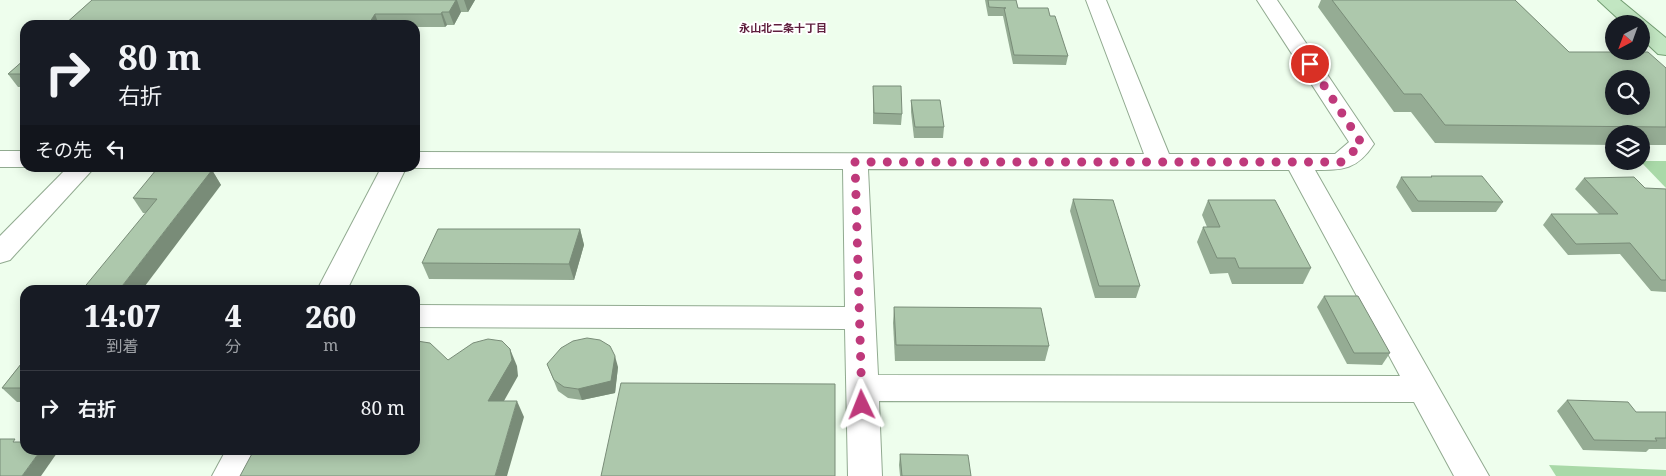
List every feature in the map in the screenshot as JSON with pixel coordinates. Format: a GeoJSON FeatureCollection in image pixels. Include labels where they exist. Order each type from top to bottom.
{"type":"FeatureCollection","features":[{"type":"Feature","properties":{"kind":"main road"},"geometry":{"type":"LineString","coordinates":[[1608,0],[1626,15]]}},
{"type":"Feature","properties":{"kind":"main road"},"geometry":{"type":"LineString","coordinates":[[1650,35],[1666,49]]}},
{"type":"Feature","properties":{"kind":"street"},"geometry":{"type":"LineString","coordinates":[[1096,0],[1160,162]]}},
{"type":"Feature","properties":{"kind":"street"},"geometry":{"type":"LineString","coordinates":[[420,160],[1341,162],[1362,144],[1267,0]]}},
{"type":"Feature","properties":{"kind":"street"},"geometry":{"type":"LineString","coordinates":[[0,159],[20,159]]}},
{"type":"Feature","properties":{"kind":"street"},"geometry":{"type":"LineString","coordinates":[[855,162],[865,476]]}},
{"type":"Feature","properties":{"kind":"street"},"geometry":{"type":"LineString","coordinates":[[1298,163],[1472,476]]}},
{"type":"Feature","properties":{"kind":"street"},"geometry":{"type":"LineString","coordinates":[[0,253],[77,172]]}},
{"type":"Feature","properties":{"kind":"street"},"geometry":{"type":"LineString","coordinates":[[334,285],[391,172]]}},
{"type":"Feature","properties":{"kind":"street"},"geometry":{"type":"LineString","coordinates":[[420,316],[860,318]]}},
{"type":"Feature","properties":{"kind":"street"},"geometry":{"type":"LineString","coordinates":[[862,388],[1422,389]]}},
{"type":"Feature","properties":{"kind":"street"},"geometry":{"type":"LineString","coordinates":[[229,476],[241,455]]}},
{"type":"Feature","properties":{"kind":"green space"},"geometry":{"type":"Polygon","coordinates":[[[1650,161],[1666,161],[1666,188],[1649,170],[1650,161]]]}},
{"type":"Feature","properties":{"kind":"green space"},"geometry":{"type":"Polygon","coordinates":[[[1549,465],[1666,470],[1666,476],[1556,476],[1549,465]]]}},
{"type":"Feature","properties":{"kind":"building"},"geometry":{"type":"Polygon","coordinates":[[[92,0],[456,0],[449,12],[442,12],[441,14],[375,14],[371,20],[70,20],[92,0]]]}},
{"type":"Feature","properties":{"kind":"building"},"geometry":{"type":"Polygon","coordinates":[[[988,0],[1016,0],[1018,8],[1048,8],[1050,16],[1055,16],[1068,56],[1014,55],[1004,8],[1006,8],[989,7],[988,0]]]}},
{"type":"Feature","properties":{"kind":"building"},"geometry":{"type":"Polygon","coordinates":[[[1332,0],[1515,0],[1569,52],[1605,52],[1605,60],[1650,60],[1650,54],[1666,68],[1666,127],[1650,127],[1650,125],[1445,125],[1421,94],[1404,94],[1332,0]]]}},
{"type":"Feature","properties":{"kind":"building"},"geometry":{"type":"Polygon","coordinates":[[[20,63],[20,74],[8,74],[20,63]]]}},
{"type":"Feature","properties":{"kind":"building"},"geometry":{"type":"Polygon","coordinates":[[[873,86],[901,86],[902,114],[874,113],[873,86]]]}},
{"type":"Feature","properties":{"kind":"building"},"geometry":{"type":"Polygon","coordinates":[[[911,100],[940,100],[944,127],[915,127],[911,100]]]}},
{"type":"Feature","properties":{"kind":"building"},"geometry":{"type":"Polygon","coordinates":[[[154,172],[210,172],[123,285],[86,285],[157,199],[133,198],[154,172]]]}},
{"type":"Feature","properties":{"kind":"building"},"geometry":{"type":"Polygon","coordinates":[[[1482,176],[1503,202],[1418,201],[1401,177],[1482,176]]]}},
{"type":"Feature","properties":{"kind":"building"},"geometry":{"type":"Polygon","coordinates":[[[1634,177],[1645,188],[1666,189],[1666,280],[1661,280],[1630,243],[1576,244],[1551,214],[1618,214],[1584,178],[1634,177]]]}},
{"type":"Feature","properties":{"kind":"building"},"geometry":{"type":"Polygon","coordinates":[[[1073,199],[1113,200],[1140,286],[1099,286],[1073,199]]]}},
{"type":"Feature","properties":{"kind":"building"},"geometry":{"type":"Polygon","coordinates":[[[1208,200],[1275,200],[1311,268],[1239,268],[1235,258],[1217,258],[1203,227],[1220,227],[1208,200]]]}},
{"type":"Feature","properties":{"kind":"building"},"geometry":{"type":"Polygon","coordinates":[[[438,229],[580,229],[569,264],[422,263],[438,229]]]}},
{"type":"Feature","properties":{"kind":"building"},"geometry":{"type":"Polygon","coordinates":[[[1324,296],[1358,296],[1390,353],[1354,353],[1324,296]]]}},
{"type":"Feature","properties":{"kind":"building"},"geometry":{"type":"Polygon","coordinates":[[[894,307],[1041,308],[1049,346],[896,345],[894,307]]]}},
{"type":"Feature","properties":{"kind":"building"},"geometry":{"type":"Polygon","coordinates":[[[587,338],[600,340],[610,346],[615,356],[611,381],[578,389],[564,387],[554,380],[547,364],[561,348],[573,341],[587,338]]]}},
{"type":"Feature","properties":{"kind":"building"},"geometry":{"type":"Polygon","coordinates":[[[488,339],[502,341],[510,349],[512,360],[488,401],[517,401],[495,476],[240,476],[251,455],[420,455],[420,342],[430,343],[448,360],[473,343],[488,339]]]}},
{"type":"Feature","properties":{"kind":"building"},"geometry":{"type":"Polygon","coordinates":[[[20,365],[20,388],[2,388],[20,365]]]}},
{"type":"Feature","properties":{"kind":"building"},"geometry":{"type":"Polygon","coordinates":[[[621,383],[835,384],[835,476],[601,476],[621,383]]]}},
{"type":"Feature","properties":{"kind":"building"},"geometry":{"type":"Polygon","coordinates":[[[1567,400],[1628,402],[1636,412],[1666,412],[1666,438],[1655,438],[1657,441],[1594,440],[1567,400]]]}},
{"type":"Feature","properties":{"kind":"building"},"geometry":{"type":"Polygon","coordinates":[[[0,439],[15,439],[13,442],[20,442],[20,455],[37,455],[22,476],[0,476],[0,439]]]}},
{"type":"Feature","properties":{"kind":"building"},"geometry":{"type":"Polygon","coordinates":[[[900,454],[968,455],[971,476],[902,476],[900,454]]]}},
{"type":"Feature","properties":{"kind":"district","name":"永山北二条十丁目"},"geometry":{"type":"Point","coordinates":[783,27]}},
{"type":"Feature","properties":{"kind":"route"},"geometry":{"type":"LineString","coordinates":[[862,405],[855,162],[1341,162],[1362,144],[1310,64]]}}]}
